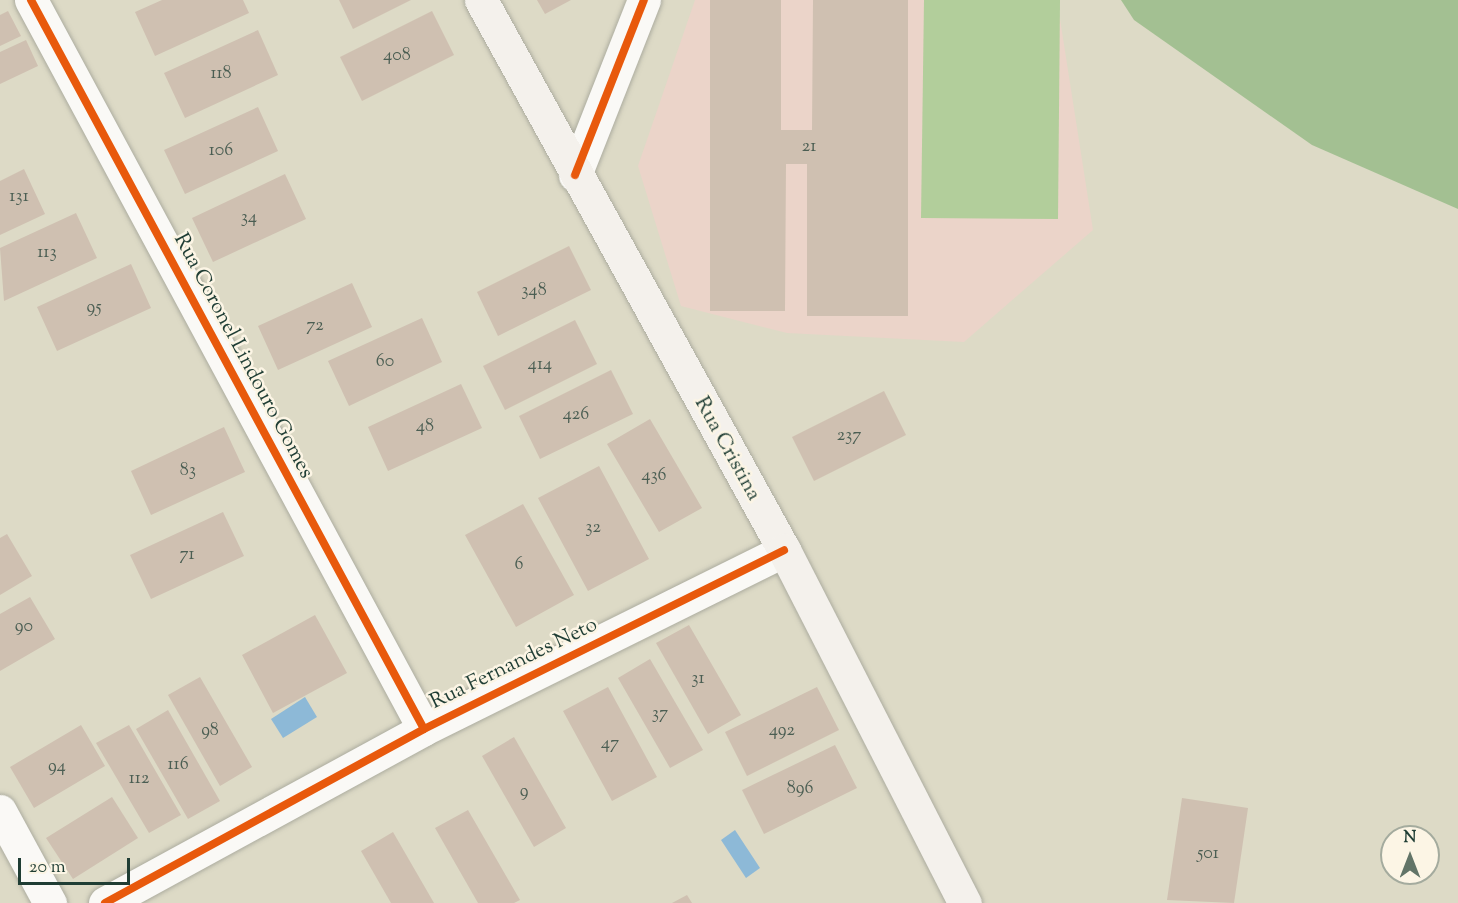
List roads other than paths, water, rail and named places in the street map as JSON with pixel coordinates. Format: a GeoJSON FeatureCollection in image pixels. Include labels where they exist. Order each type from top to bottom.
{"type":"FeatureCollection","features":[{"type":"Feature","properties":{"kind":"main road","name":"Rua Cristina"},"geometry":{"type":"LineString","coordinates":[[480,0],[784,550],[964,903]]}},
{"type":"Feature","properties":{"kind":"street","name":"Rua Coronel Lindouro Gomes"},"geometry":{"type":"LineString","coordinates":[[31,0],[424,729]]}},
{"type":"Feature","properties":{"kind":"street"},"geometry":{"type":"LineString","coordinates":[[575,175],[644,0]]}},
{"type":"Feature","properties":{"kind":"street","name":"Rua Fernandes Neto"},"geometry":{"type":"LineString","coordinates":[[105,903],[424,729],[784,550]]}},
{"type":"Feature","properties":{"kind":"street"},"geometry":{"type":"LineString","coordinates":[[0,811],[50,903]]}},
{"type":"Feature","properties":{"kind":"water"},"geometry":{"type":"Polygon","coordinates":[[[305,697],[317,717],[283,738],[271,719],[305,697]]]}},
{"type":"Feature","properties":{"kind":"water"},"geometry":{"type":"Polygon","coordinates":[[[735,830],[760,868],[746,878],[721,840],[735,830]]]}}]}
